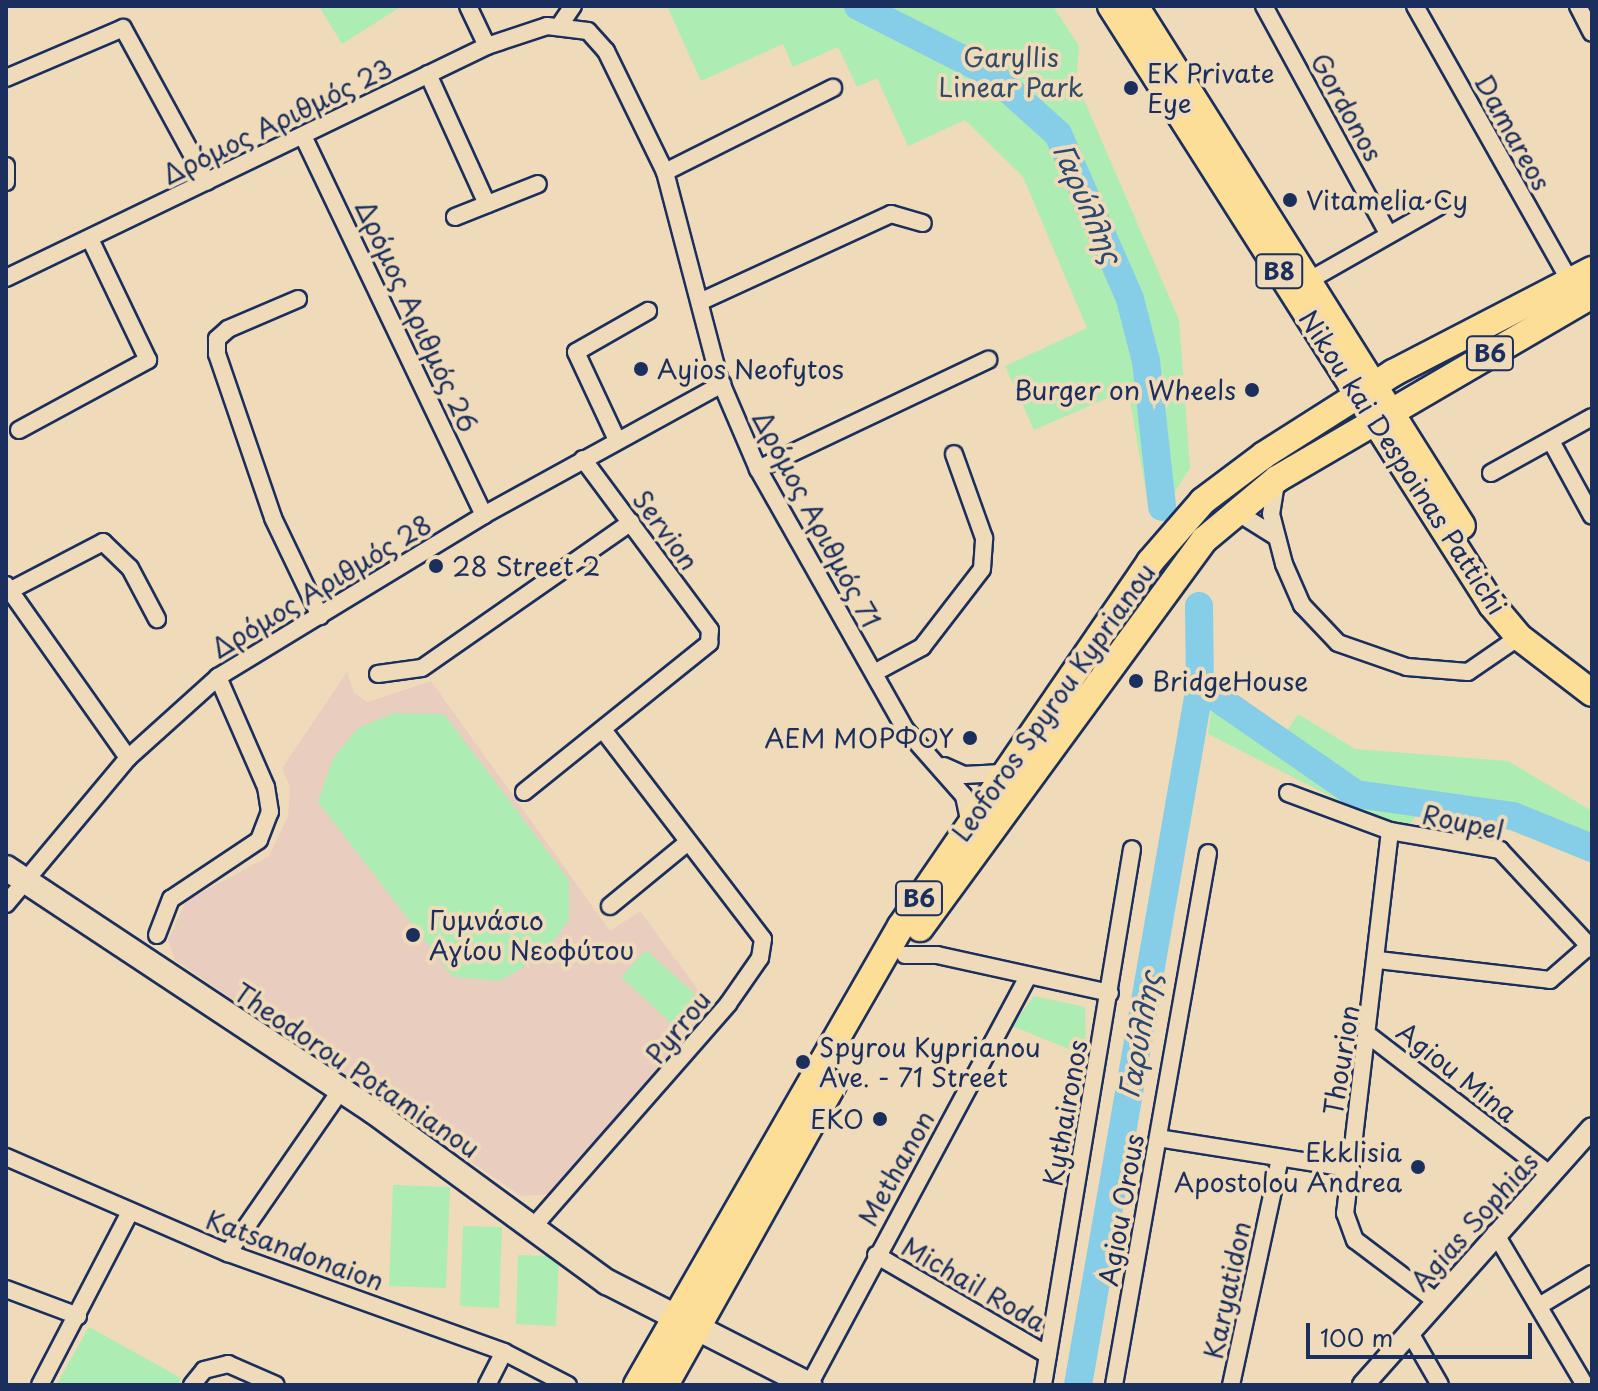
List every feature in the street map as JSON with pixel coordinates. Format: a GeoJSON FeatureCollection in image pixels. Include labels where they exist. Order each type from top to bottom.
{"type":"FeatureCollection","features":[{"type":"Feature","properties":{"kind":"main road","name":"Nikou kai Despoinas Pattichi"},"geometry":{"type":"LineString","coordinates":[[1111,6],[1365,390],[1519,637],[1592,693]]}},
{"type":"Feature","properties":{"kind":"main road","name":"Nikou kai Despoinas Pattichi"},"geometry":{"type":"LineString","coordinates":[[1135,6],[1308,281],[1365,390]]}},
{"type":"Feature","properties":{"kind":"main road","name":"Leoforos Spyrou Kyprianou"},"geometry":{"type":"LineString","coordinates":[[665,1385],[684,1325],[969,819],[1150,562],[1203,501],[1365,390],[1585,282]]}},
{"type":"Feature","properties":{"kind":"main road","name":"Leoforos Spyrou Kyprianou"},"geometry":{"type":"LineString","coordinates":[[637,1385],[684,1325],[921,926],[1131,634],[1235,511],[1277,479],[1585,282]]}},
{"type":"Feature","properties":{"kind":"main road","name":"Nikou kai Despoinas Pattichi"},"geometry":{"type":"LineString","coordinates":[[1380,415],[1508,598],[1592,675]]}},
{"type":"Feature","properties":{"kind":"main road","name":"Theodorou Potamianou"},"geometry":{"type":"LineString","coordinates":[[14,874],[341,1090],[533,1227],[684,1325],[809,1385]]}},
{"type":"Feature","properties":{"kind":"street"},"geometry":{"type":"LineString","coordinates":[[468,6],[487,46]]}},
{"type":"Feature","properties":{"kind":"street"},"geometry":{"type":"LineString","coordinates":[[567,25],[573,6]]}},
{"type":"Feature","properties":{"kind":"street","name":"Gordonos"},"geometry":{"type":"LineString","coordinates":[[1264,6],[1387,232]]}},
{"type":"Feature","properties":{"kind":"street","name":"Damareos"},"geometry":{"type":"LineString","coordinates":[[1415,6],[1585,282]]}},
{"type":"Feature","properties":{"kind":"street"},"geometry":{"type":"LineString","coordinates":[[1578,6],[1592,33]]}},
{"type":"Feature","properties":{"kind":"street","name":"Δρόμος Αριθμός 23"},"geometry":{"type":"LineString","coordinates":[[6,278],[304,138],[487,46],[567,25]]}},
{"type":"Feature","properties":{"kind":"street","name":"Δρόμος Αριθμός 71"},"geometry":{"type":"LineString","coordinates":[[567,25],[602,44],[665,172],[704,300],[722,384],[758,469],[874,673],[935,763],[958,786],[969,819]]}},
{"type":"Feature","properties":{"kind":"street"},"geometry":{"type":"LineString","coordinates":[[6,78],[123,28],[207,182]]}},
{"type":"Feature","properties":{"kind":"street"},"geometry":{"type":"LineString","coordinates":[[428,74],[487,204]]}},
{"type":"Feature","properties":{"kind":"street"},"geometry":{"type":"LineString","coordinates":[[665,172],[833,88]]}},
{"type":"Feature","properties":{"kind":"street","name":"Δρόμος Αριθμός 26"},"geometry":{"type":"LineString","coordinates":[[304,138],[484,515]]}},
{"type":"Feature","properties":{"kind":"street"},"geometry":{"type":"LineString","coordinates":[[6,166],[6,182]]}},
{"type":"Feature","properties":{"kind":"street"},"geometry":{"type":"LineString","coordinates":[[455,217],[538,184]]}},
{"type":"Feature","properties":{"kind":"street"},"geometry":{"type":"LineString","coordinates":[[1308,281],[1387,232],[1438,207]]}},
{"type":"Feature","properties":{"kind":"street"},"geometry":{"type":"LineString","coordinates":[[704,300],[891,214],[923,223]]}},
{"type":"Feature","properties":{"kind":"street"},"geometry":{"type":"LineString","coordinates":[[19,430],[148,360],[90,239]]}},
{"type":"Feature","properties":{"kind":"street"},"geometry":{"type":"LineString","coordinates":[[298,299],[228,329],[217,339],[217,354],[273,518],[320,616]]}},
{"type":"Feature","properties":{"kind":"street"},"geometry":{"type":"LineString","coordinates":[[617,440],[576,352],[648,311]]}},
{"type":"Feature","properties":{"kind":"street"},"geometry":{"type":"LineString","coordinates":[[758,469],[988,360]]}},
{"type":"Feature","properties":{"kind":"street","name":"Δρόμος Αριθμός 28"},"geometry":{"type":"LineString","coordinates":[[6,904],[14,874],[128,758],[218,677],[484,515],[722,384]]}},
{"type":"Feature","properties":{"kind":"street"},"geometry":{"type":"LineString","coordinates":[[1491,473],[1592,417]]}},
{"type":"Feature","properties":{"kind":"street"},"geometry":{"type":"LineString","coordinates":[[1551,441],[1592,516]]}},
{"type":"Feature","properties":{"kind":"street"},"geometry":{"type":"LineString","coordinates":[[874,673],[922,647],[982,569],[984,538],[954,454]]}},
{"type":"Feature","properties":{"kind":"street","name":"Servion"},"geometry":{"type":"LineString","coordinates":[[583,459],[710,630],[709,643],[603,730]]}},
{"type":"Feature","properties":{"kind":"street"},"geometry":{"type":"LineString","coordinates":[[1277,479],[1270,501],[1275,536],[1302,605],[1356,652],[1407,667],[1468,672],[1519,637]]}},
{"type":"Feature","properties":{"kind":"street"},"geometry":{"type":"LineString","coordinates":[[1235,511],[1275,536]]}},
{"type":"Feature","properties":{"kind":"street"},"geometry":{"type":"LineString","coordinates":[[378,674],[422,668],[631,522]]}},
{"type":"Feature","properties":{"kind":"street"},"geometry":{"type":"LineString","coordinates":[[128,758],[7,588],[103,542],[130,568],[157,619]]}},
{"type":"Feature","properties":{"kind":"street"},"geometry":{"type":"LineString","coordinates":[[157,935],[171,899],[259,840],[270,812],[266,787],[218,677]]}},
{"type":"Feature","properties":{"kind":"street"},"geometry":{"type":"LineString","coordinates":[[524,792],[603,730]]}},
{"type":"Feature","properties":{"kind":"street","name":"Pyrrou"},"geometry":{"type":"LineString","coordinates":[[533,1227],[622,1132],[760,958],[763,939],[603,730]]}},
{"type":"Feature","properties":{"kind":"street"},"geometry":{"type":"LineString","coordinates":[[935,763],[964,775],[1002,773]]}},
{"type":"Feature","properties":{"kind":"street","name":"Roupel"},"geometry":{"type":"LineString","coordinates":[[1288,793],[1390,831],[1500,850],[1591,947]]}},
{"type":"Feature","properties":{"kind":"street","name":"Thourion"},"geometry":{"type":"LineString","coordinates":[[1390,831],[1371,1037],[1348,1168],[1345,1213],[1355,1240],[1436,1301]]}},
{"type":"Feature","properties":{"kind":"street"},"geometry":{"type":"LineString","coordinates":[[610,906],[688,842]]}},
{"type":"Feature","properties":{"kind":"street","name":"Kythaironos"},"geometry":{"type":"LineString","coordinates":[[1043,1385],[1132,849]]}},
{"type":"Feature","properties":{"kind":"street","name":"Agiou Orous"},"geometry":{"type":"LineString","coordinates":[[1114,1385],[1208,853]]}},
{"type":"Feature","properties":{"kind":"street"},"geometry":{"type":"LineString","coordinates":[[921,926],[937,955]]}},
{"type":"Feature","properties":{"kind":"street"},"geometry":{"type":"LineString","coordinates":[[1378,960],[1550,980],[1591,947]]}},
{"type":"Feature","properties":{"kind":"street"},"geometry":{"type":"LineString","coordinates":[[905,955],[937,955],[1110,993]]}},
{"type":"Feature","properties":{"kind":"street","name":"Methanon"},"geometry":{"type":"LineString","coordinates":[[809,1385],[1028,976]]}},
{"type":"Feature","properties":{"kind":"street","name":"Agiou Mina"},"geometry":{"type":"LineString","coordinates":[[1371,1037],[1551,1175]]}},
{"type":"Feature","properties":{"kind":"street"},"geometry":{"type":"LineString","coordinates":[[228,1253],[341,1090]]}},
{"type":"Feature","properties":{"kind":"street","name":"Agias Sophias"},"geometry":{"type":"LineString","coordinates":[[1363,1385],[1495,1233],[1592,1128]]}},
{"type":"Feature","properties":{"kind":"street"},"geometry":{"type":"LineString","coordinates":[[1158,1138],[1348,1168]]}},
{"type":"Feature","properties":{"kind":"street","name":"Katsandonaion"},"geometry":{"type":"LineString","coordinates":[[6,1157],[129,1214],[228,1253],[504,1352],[568,1385]]}},
{"type":"Feature","properties":{"kind":"street","name":"Karyatidon"},"geometry":{"type":"LineString","coordinates":[[1231,1385],[1280,1159]]}},
{"type":"Feature","properties":{"kind":"street"},"geometry":{"type":"LineString","coordinates":[[40,1385],[129,1214]]}},
{"type":"Feature","properties":{"kind":"street"},"geometry":{"type":"LineString","coordinates":[[1495,1233],[1585,1385]]}},
{"type":"Feature","properties":{"kind":"street","name":"Michail Roda"},"geometry":{"type":"LineString","coordinates":[[876,1255],[1048,1355]]}},
{"type":"Feature","properties":{"kind":"street"},"geometry":{"type":"LineString","coordinates":[[1539,1306],[1592,1274]]}},
{"type":"Feature","properties":{"kind":"street"},"geometry":{"type":"LineString","coordinates":[[6,1289],[78,1316]]}},
{"type":"Feature","properties":{"kind":"street"},"geometry":{"type":"LineString","coordinates":[[1409,1331],[1440,1385]]}},
{"type":"Feature","properties":{"kind":"street"},"geometry":{"type":"LineString","coordinates":[[487,1385],[504,1352]]}},
{"type":"Feature","properties":{"kind":"street"},"geometry":{"type":"LineString","coordinates":[[192,1385],[204,1370],[228,1364],[276,1385]]}},
{"type":"Feature","properties":{"kind":"shaded area","name":"Γυμνάσιο Αγίου Νεοφύτου"},"geometry":{"type":"Polygon","coordinates":[[[347,672],[354,693],[368,702],[431,681],[610,931],[640,911],[713,1010],[551,1194],[521,1196],[175,960],[168,940],[186,901],[269,856],[288,816],[290,787],[282,768],[347,672]]]}},
{"type":"Feature","properties":{"kind":"green space"},"geometry":{"type":"Polygon","coordinates":[[[319,6],[402,6],[342,44],[319,6]]]}},
{"type":"Feature","properties":{"kind":"green space","name":"Garyllis Linear Park"},"geometry":{"type":"Polygon","coordinates":[[[667,6],[1053,6],[1079,46],[1076,81],[1179,320],[1190,468],[1169,501],[1147,498],[1128,389],[1034,430],[1005,366],[1087,328],[1023,177],[965,120],[908,146],[877,78],[857,87],[838,47],[793,67],[783,44],[701,81],[667,6]]]}},
{"type":"Feature","properties":{"kind":"green space"},"geometry":{"type":"Polygon","coordinates":[[[1215,684],[1287,731],[1298,714],[1355,749],[1508,761],[1592,811],[1592,857],[1536,834],[1416,816],[1408,828],[1371,817],[1208,734],[1215,684]]]}},
{"type":"Feature","properties":{"kind":"green space"},"geometry":{"type":"Polygon","coordinates":[[[394,713],[444,714],[569,880],[569,920],[542,957],[499,981],[453,977],[318,802],[333,758],[358,728],[394,713]]]}},
{"type":"Feature","properties":{"kind":"green space"},"geometry":{"type":"Polygon","coordinates":[[[646,950],[697,996],[672,1024],[621,977],[646,950]]]}},
{"type":"Feature","properties":{"kind":"green space"},"geometry":{"type":"Polygon","coordinates":[[[1034,996],[1085,1007],[1086,1056],[1012,1026],[1034,996]]]}},
{"type":"Feature","properties":{"kind":"green space"},"geometry":{"type":"Polygon","coordinates":[[[393,1185],[450,1187],[446,1288],[389,1286],[393,1185]]]}},
{"type":"Feature","properties":{"kind":"green space"},"geometry":{"type":"Polygon","coordinates":[[[463,1226],[502,1227],[499,1308],[460,1306],[463,1226]]]}},
{"type":"Feature","properties":{"kind":"green space"},"geometry":{"type":"Polygon","coordinates":[[[518,1255],[559,1256],[556,1326],[516,1324],[518,1255]]]}},
{"type":"Feature","properties":{"kind":"green space"},"geometry":{"type":"Polygon","coordinates":[[[89,1327],[181,1378],[178,1385],[56,1385],[89,1327]]]}},
{"type":"Feature","properties":{"kind":"waterway","name":"Γαρύλλης"},"geometry":{"type":"LineString","coordinates":[[858,6],[990,73],[1058,134],[1130,299],[1146,361],[1162,507]]}},
{"type":"Feature","properties":{"kind":"waterway","name":"Γαρύλλης"},"geometry":{"type":"LineString","coordinates":[[1199,606],[1200,686],[1356,794],[1513,816],[1592,848]]}},
{"type":"Feature","properties":{"kind":"waterway","name":"Γαρύλλης"},"geometry":{"type":"LineString","coordinates":[[1078,1385],[1200,686]]}},
{"type":"Feature","properties":{"kind":"place","name":"EK Private Eye"},"geometry":{"type":"Point","coordinates":[1131,88]}},
{"type":"Feature","properties":{"kind":"place","name":"Vitamelia Cy"},"geometry":{"type":"Point","coordinates":[1290,200]}},
{"type":"Feature","properties":{"kind":"place","name":"Ayios Neofytos"},"geometry":{"type":"Point","coordinates":[641,369]}},
{"type":"Feature","properties":{"kind":"place","name":"Burger on Wheels"},"geometry":{"type":"Point","coordinates":[1252,390]}},
{"type":"Feature","properties":{"kind":"place","name":"28 Street 2"},"geometry":{"type":"Point","coordinates":[436,566]}},
{"type":"Feature","properties":{"kind":"place","name":"BridgeHouse"},"geometry":{"type":"Point","coordinates":[1136,681]}},
{"type":"Feature","properties":{"kind":"place","name":"ΑΕΜ ΜΟΡΦΟΥ"},"geometry":{"type":"Point","coordinates":[970,738]}},
{"type":"Feature","properties":{"kind":"place","name":"Γυμνάσιο Αγίου Νεοφύτου"},"geometry":{"type":"Point","coordinates":[413,935]}},
{"type":"Feature","properties":{"kind":"place","name":"Spyrou Kyprianou Ave. - 71 Street"},"geometry":{"type":"Point","coordinates":[803,1062]}},
{"type":"Feature","properties":{"kind":"place","name":"EKO"},"geometry":{"type":"Point","coordinates":[880,1119]}},
{"type":"Feature","properties":{"kind":"place","name":"Ekklisia Apostolou Andrea"},"geometry":{"type":"Point","coordinates":[1418,1167]}}]}
